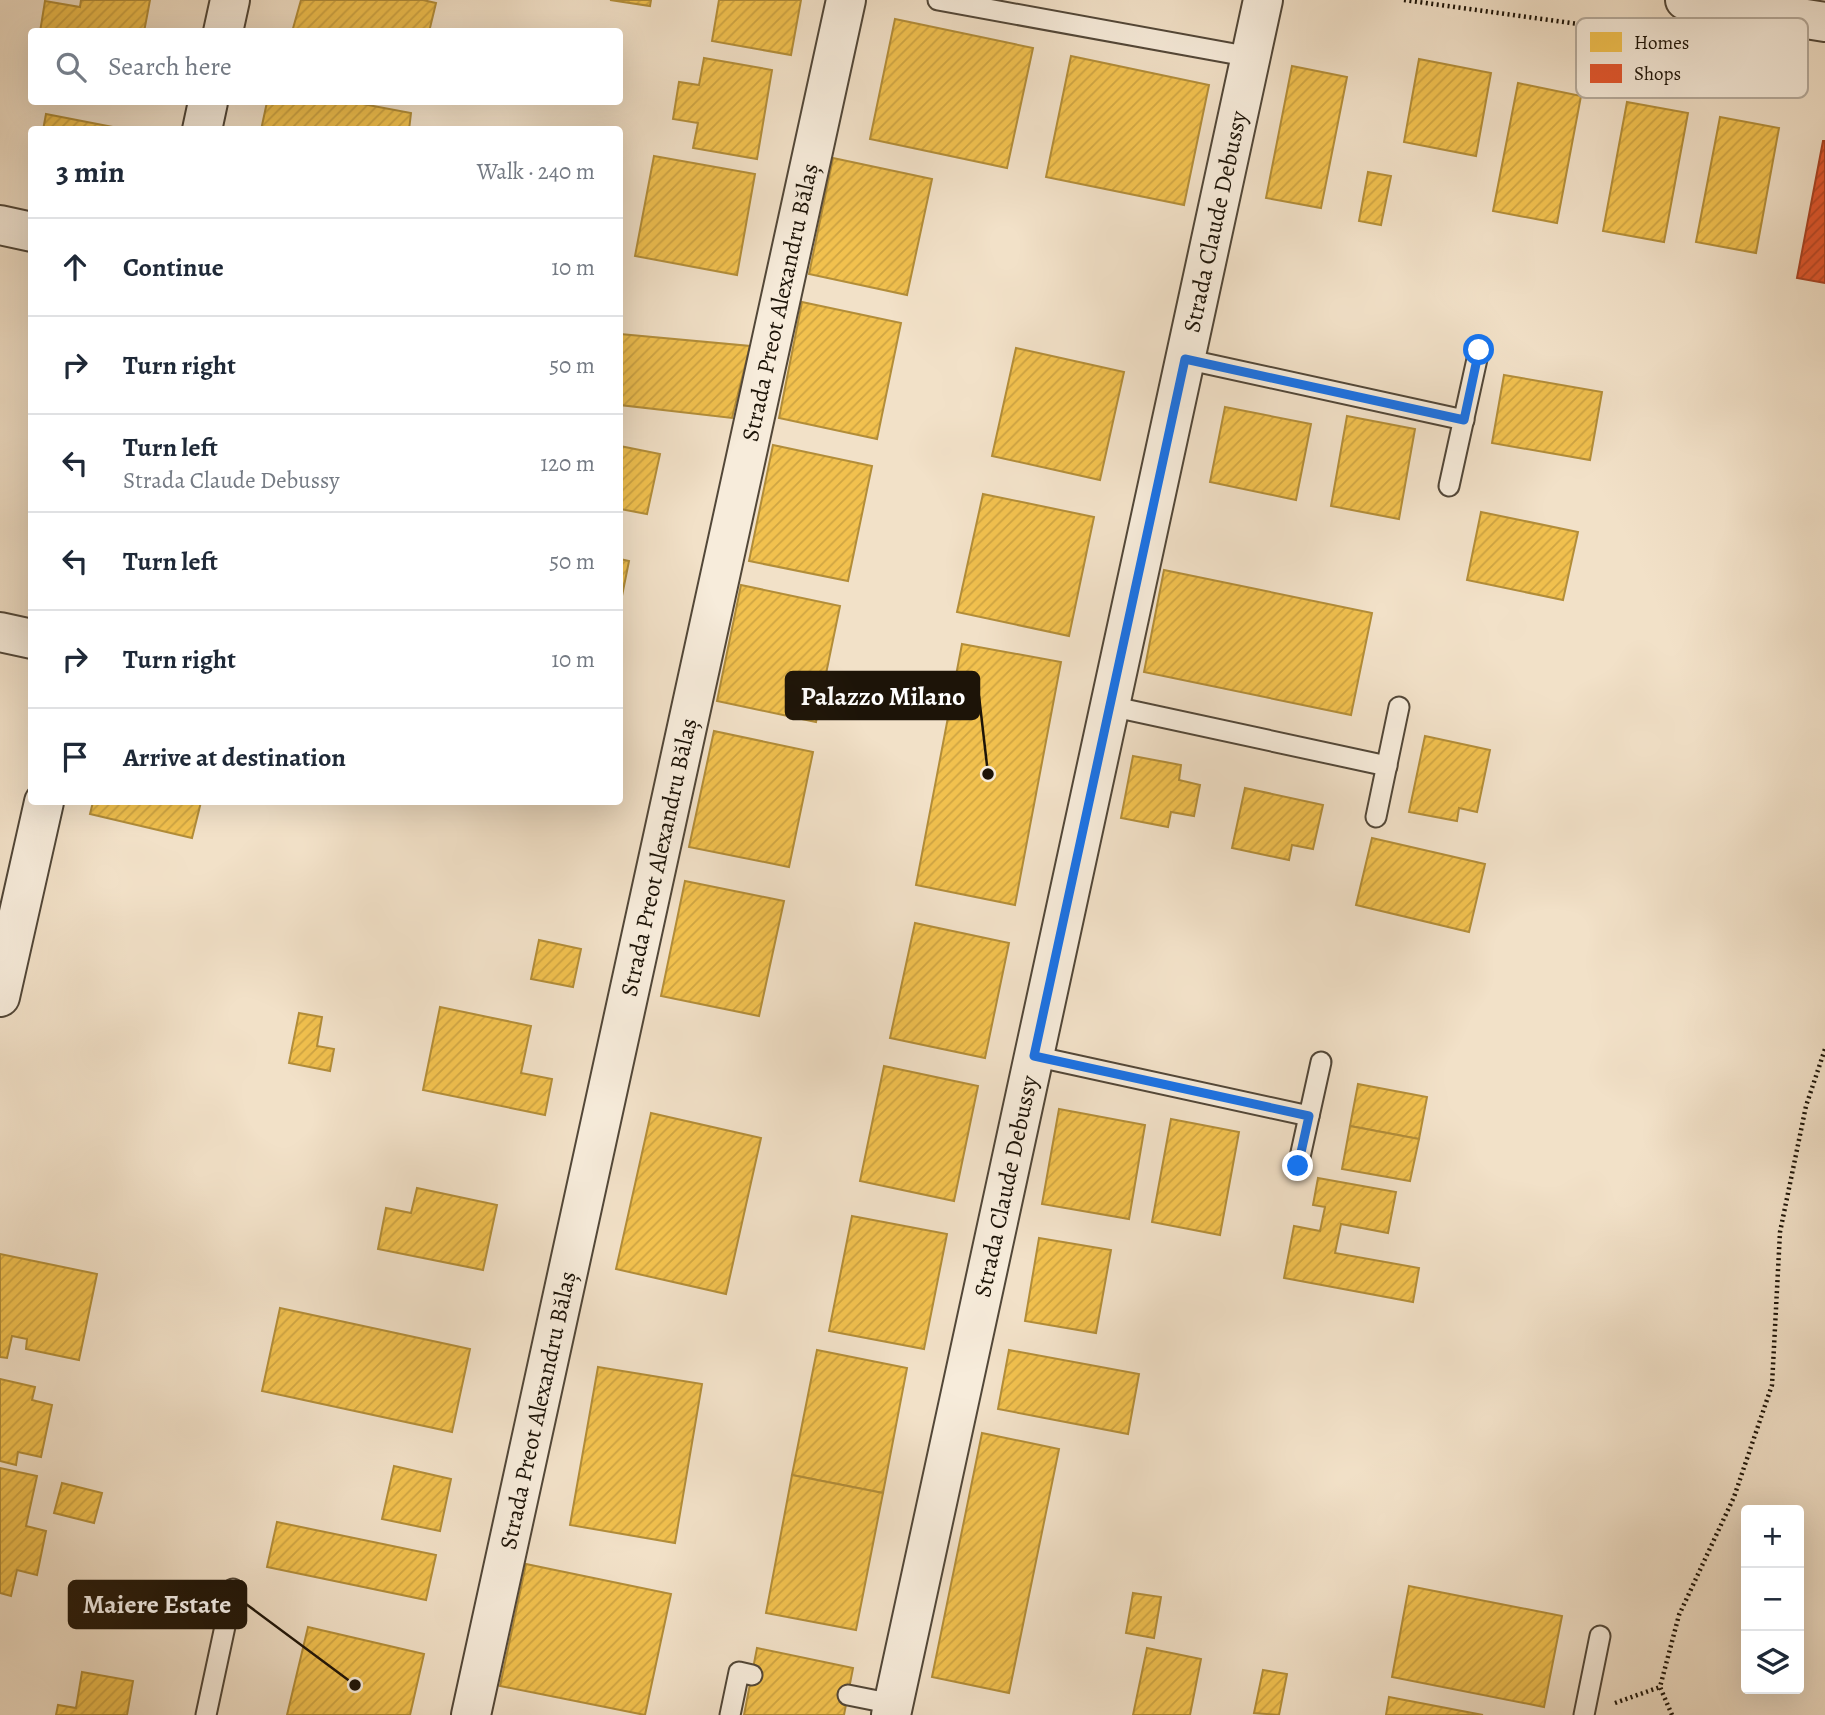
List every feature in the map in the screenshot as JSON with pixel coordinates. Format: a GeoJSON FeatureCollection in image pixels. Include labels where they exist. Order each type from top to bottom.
{"type":"FeatureCollection","features":[{"type":"Feature","properties":{"kind":"street"},"geometry":{"type":"LineString","coordinates":[[224,28],[230,0]]}},
{"type":"Feature","properties":{"kind":"street","name":"Strada Preot Alexandru Bălaș"},"geometry":{"type":"LineString","coordinates":[[471,1715],[845,0]]}},
{"type":"Feature","properties":{"kind":"street","name":"Strada Claude Debussy"},"geometry":{"type":"LineString","coordinates":[[892,1709],[1263,0]]}},
{"type":"Feature","properties":{"kind":"street"},"geometry":{"type":"LineString","coordinates":[[1685,0],[1734,4],[1801,18]]}},
{"type":"Feature","properties":{"kind":"street"},"geometry":{"type":"LineString","coordinates":[[203,126],[207,105]]}},
{"type":"Feature","properties":{"kind":"street"},"geometry":{"type":"LineString","coordinates":[[0,225],[28,231]]}},
{"type":"Feature","properties":{"kind":"street"},"geometry":{"type":"LineString","coordinates":[[0,632],[28,638]]}},
{"type":"Feature","properties":{"kind":"street"},"geometry":{"type":"LineString","coordinates":[[0,997],[43,805]]}},
{"type":"Feature","properties":{"kind":"lane"},"geometry":{"type":"LineString","coordinates":[[937,0],[1251,57]]}},
{"type":"Feature","properties":{"kind":"lane"},"geometry":{"type":"LineString","coordinates":[[1449,486],[1479,350]]}},
{"type":"Feature","properties":{"kind":"lane"},"geometry":{"type":"LineString","coordinates":[[1185,359],[1464,420]]}},
{"type":"Feature","properties":{"kind":"lane"},"geometry":{"type":"LineString","coordinates":[[1110,706],[1387,766]]}},
{"type":"Feature","properties":{"kind":"lane"},"geometry":{"type":"LineString","coordinates":[[1376,817],[1399,707]]}},
{"type":"Feature","properties":{"kind":"lane"},"geometry":{"type":"LineString","coordinates":[[1034,1056],[1309,1116]]}},
{"type":"Feature","properties":{"kind":"lane"},"geometry":{"type":"LineString","coordinates":[[1298,1166],[1321,1062]]}},
{"type":"Feature","properties":{"kind":"lane"},"geometry":{"type":"LineString","coordinates":[[206,1715],[233,1590]]}},
{"type":"Feature","properties":{"kind":"lane"},"geometry":{"type":"LineString","coordinates":[[1584,1714],[1600,1636]]}},
{"type":"Feature","properties":{"kind":"lane"},"geometry":{"type":"LineString","coordinates":[[730,1715],[739,1672],[752,1675]]}},
{"type":"Feature","properties":{"kind":"lane"},"geometry":{"type":"LineString","coordinates":[[848,1695],[892,1709]]}},
{"type":"Feature","properties":{"kind":"path"},"geometry":{"type":"LineString","coordinates":[[1404,0],[1576,24]]}},
{"type":"Feature","properties":{"kind":"path"},"geometry":{"type":"LineString","coordinates":[[1672,1715],[1660,1688],[1679,1615],[1734,1497],[1772,1385],[1780,1232],[1806,1106],[1825,1049]]}},
{"type":"Feature","properties":{"kind":"path"},"geometry":{"type":"LineString","coordinates":[[1584,1714],[1660,1688]]}},
{"type":"Feature","properties":{"kind":"building: Homes"},"geometry":{"type":"Polygon","coordinates":[[[81,0],[150,0],[145,28],[41,28],[45,1],[80,7],[81,0]]]}},
{"type":"Feature","properties":{"kind":"building: Homes"},"geometry":{"type":"Polygon","coordinates":[[[301,0],[423,0],[436,3],[430,28],[293,28],[301,0]]]}},
{"type":"Feature","properties":{"kind":"building: Homes"},"geometry":{"type":"Polygon","coordinates":[[[610,0],[651,0],[650,6],[610,0]]]}},
{"type":"Feature","properties":{"kind":"building: Homes"},"geometry":{"type":"Polygon","coordinates":[[[719,0],[801,0],[791,55],[712,41],[719,0]]]}},
{"type":"Feature","properties":{"kind":"building: Homes"},"geometry":{"type":"Polygon","coordinates":[[[895,19],[1033,48],[1007,168],[870,139],[895,19]]]}},
{"type":"Feature","properties":{"kind":"building: Homes"},"geometry":{"type":"Polygon","coordinates":[[[1071,56],[1209,85],[1184,205],[1046,177],[1071,56]]]}},
{"type":"Feature","properties":{"kind":"building: Homes"},"geometry":{"type":"Polygon","coordinates":[[[704,58],[772,70],[757,159],[693,148],[698,123],[673,119],[679,82],[699,85],[704,58]]]}},
{"type":"Feature","properties":{"kind":"building: Homes"},"geometry":{"type":"Polygon","coordinates":[[[1419,59],[1491,73],[1476,156],[1404,142],[1419,59]]]}},
{"type":"Feature","properties":{"kind":"building: Homes"},"geometry":{"type":"Polygon","coordinates":[[[1292,66],[1347,77],[1321,208],[1266,198],[1292,66]]]}},
{"type":"Feature","properties":{"kind":"building: Homes"},"geometry":{"type":"Polygon","coordinates":[[[1518,83],[1581,98],[1557,223],[1493,211],[1518,83]]]}},
{"type":"Feature","properties":{"kind":"building: Homes"},"geometry":{"type":"Polygon","coordinates":[[[1627,102],[1688,113],[1664,242],[1603,231],[1627,102]]]}},
{"type":"Feature","properties":{"kind":"building: Homes"},"geometry":{"type":"Polygon","coordinates":[[[266,105],[368,105],[411,113],[409,126],[262,126],[266,105]]]}},
{"type":"Feature","properties":{"kind":"building: Homes"},"geometry":{"type":"Polygon","coordinates":[[[46,114],[108,126],[44,126],[46,114]]]}},
{"type":"Feature","properties":{"kind":"building: Homes"},"geometry":{"type":"Polygon","coordinates":[[[1720,117],[1779,128],[1756,253],[1696,242],[1720,117]]]}},
{"type":"Feature","properties":{"kind":"building: Homes"},"geometry":{"type":"Polygon","coordinates":[[[654,156],[755,174],[737,275],[635,256],[654,156]]]}},
{"type":"Feature","properties":{"kind":"building: Homes"},"geometry":{"type":"Polygon","coordinates":[[[833,158],[932,179],[907,295],[809,274],[833,158]]]}},
{"type":"Feature","properties":{"kind":"building: Homes"},"geometry":{"type":"Polygon","coordinates":[[[1368,172],[1391,176],[1381,225],[1359,221],[1368,172]]]}},
{"type":"Feature","properties":{"kind":"building: Homes"},"geometry":{"type":"Polygon","coordinates":[[[802,302],[901,323],[877,439],[779,418],[802,302]]]}},
{"type":"Feature","properties":{"kind":"building: Homes"},"geometry":{"type":"Polygon","coordinates":[[[623,334],[750,346],[732,418],[623,405],[623,334]]]}},
{"type":"Feature","properties":{"kind":"building: Homes"},"geometry":{"type":"Polygon","coordinates":[[[1016,348],[1124,372],[1100,480],[992,456],[1016,348]]]}},
{"type":"Feature","properties":{"kind":"building: Homes"},"geometry":{"type":"Polygon","coordinates":[[[1504,375],[1602,392],[1590,460],[1492,443],[1504,375]]]}},
{"type":"Feature","properties":{"kind":"building: Homes"},"geometry":{"type":"Polygon","coordinates":[[[1225,407],[1311,424],[1296,500],[1210,482],[1225,407]]]}},
{"type":"Feature","properties":{"kind":"building: Homes"},"geometry":{"type":"Polygon","coordinates":[[[1347,416],[1415,429],[1399,519],[1331,506],[1347,416]]]}},
{"type":"Feature","properties":{"kind":"building: Homes"},"geometry":{"type":"Polygon","coordinates":[[[773,445],[872,466],[848,581],[749,561],[773,445]]]}},
{"type":"Feature","properties":{"kind":"building: Homes"},"geometry":{"type":"Polygon","coordinates":[[[623,447],[660,454],[647,514],[623,510],[623,447]]]}},
{"type":"Feature","properties":{"kind":"building: Homes"},"geometry":{"type":"Polygon","coordinates":[[[983,494],[1094,517],[1069,636],[957,612],[983,494]]]}},
{"type":"Feature","properties":{"kind":"building: Homes"},"geometry":{"type":"Polygon","coordinates":[[[1481,512],[1578,532],[1563,600],[1467,580],[1481,512]]]}},
{"type":"Feature","properties":{"kind":"building: Homes"},"geometry":{"type":"Polygon","coordinates":[[[623,560],[629,561],[623,591],[623,560]]]}},
{"type":"Feature","properties":{"kind":"building: Homes"},"geometry":{"type":"Polygon","coordinates":[[[1164,570],[1372,613],[1351,715],[1144,672],[1164,570]]]}},
{"type":"Feature","properties":{"kind":"building: Homes"},"geometry":{"type":"Polygon","coordinates":[[[741,585],[840,606],[816,722],[717,701],[741,585]]]}},
{"type":"Feature","properties":{"kind":"building: Homes"},"geometry":{"type":"Polygon","coordinates":[[[962,644],[1061,662],[1015,905],[916,885],[962,644]]]}},
{"type":"Feature","properties":{"kind":"building: Homes"},"geometry":{"type":"Polygon","coordinates":[[[714,731],[813,752],[789,867],[689,847],[714,731]]]}},
{"type":"Feature","properties":{"kind":"building: Homes"},"geometry":{"type":"Polygon","coordinates":[[[1425,736],[1490,750],[1477,812],[1459,808],[1457,821],[1409,812],[1425,736]]]}},
{"type":"Feature","properties":{"kind":"building: Homes"},"geometry":{"type":"Polygon","coordinates":[[[1133,756],[1181,765],[1179,780],[1200,785],[1194,816],[1171,812],[1168,827],[1121,818],[1133,756]]]}},
{"type":"Feature","properties":{"kind":"building: Homes"},"geometry":{"type":"Polygon","coordinates":[[[1245,788],[1323,805],[1313,849],[1292,845],[1289,860],[1232,848],[1245,788]]]}},
{"type":"Feature","properties":{"kind":"building: Homes"},"geometry":{"type":"Polygon","coordinates":[[[92,805],[200,805],[192,838],[90,814],[92,805]]]}},
{"type":"Feature","properties":{"kind":"building: Homes"},"geometry":{"type":"Polygon","coordinates":[[[1372,838],[1485,864],[1469,932],[1356,905],[1372,838]]]}},
{"type":"Feature","properties":{"kind":"building: Homes"},"geometry":{"type":"Polygon","coordinates":[[[685,881],[784,901],[759,1016],[661,996],[685,881]]]}},
{"type":"Feature","properties":{"kind":"building: Homes"},"geometry":{"type":"Polygon","coordinates":[[[915,923],[1009,943],[985,1058],[890,1038],[915,923]]]}},
{"type":"Feature","properties":{"kind":"building: Homes"},"geometry":{"type":"Polygon","coordinates":[[[539,940],[581,949],[573,987],[531,979],[539,940]]]}},
{"type":"Feature","properties":{"kind":"building: Homes"},"geometry":{"type":"Polygon","coordinates":[[[440,1007],[531,1026],[521,1073],[552,1079],[545,1115],[423,1090],[440,1007]]]}},
{"type":"Feature","properties":{"kind":"building: Homes"},"geometry":{"type":"Polygon","coordinates":[[[299,1013],[322,1017],[317,1046],[334,1049],[330,1071],[289,1063],[299,1013]]]}},
{"type":"Feature","properties":{"kind":"building: Homes"},"geometry":{"type":"Polygon","coordinates":[[[884,1066],[978,1086],[954,1201],[860,1181],[884,1066]]]}},
{"type":"Feature","properties":{"kind":"building: Homes"},"geometry":{"type":"Polygon","coordinates":[[[1358,1084],[1427,1097],[1419,1139],[1350,1126],[1358,1084]]]}},
{"type":"Feature","properties":{"kind":"building: Homes"},"geometry":{"type":"Polygon","coordinates":[[[1059,1109],[1145,1125],[1129,1219],[1042,1204],[1059,1109]]]}},
{"type":"Feature","properties":{"kind":"building: Homes"},"geometry":{"type":"Polygon","coordinates":[[[651,1113],[761,1138],[726,1294],[616,1269],[651,1113]]]}},
{"type":"Feature","properties":{"kind":"building: Homes"},"geometry":{"type":"Polygon","coordinates":[[[1171,1119],[1239,1132],[1220,1235],[1152,1222],[1171,1119]]]}},
{"type":"Feature","properties":{"kind":"building: Homes"},"geometry":{"type":"Polygon","coordinates":[[[1350,1126],[1419,1139],[1410,1181],[1342,1169],[1350,1126]]]}},
{"type":"Feature","properties":{"kind":"building: Homes"},"geometry":{"type":"Polygon","coordinates":[[[1318,1178],[1396,1192],[1388,1233],[1341,1224],[1335,1253],[1419,1268],[1413,1302],[1284,1278],[1294,1226],[1320,1231],[1325,1207],[1313,1205],[1318,1178]]]}},
{"type":"Feature","properties":{"kind":"building: Homes"},"geometry":{"type":"Polygon","coordinates":[[[417,1188],[497,1205],[483,1270],[378,1249],[386,1208],[411,1213],[417,1188]]]}},
{"type":"Feature","properties":{"kind":"building: Homes"},"geometry":{"type":"Polygon","coordinates":[[[852,1216],[947,1234],[924,1349],[829,1331],[852,1216]]]}},
{"type":"Feature","properties":{"kind":"building: Homes"},"geometry":{"type":"Polygon","coordinates":[[[1039,1238],[1111,1250],[1096,1333],[1025,1321],[1039,1238]]]}},
{"type":"Feature","properties":{"kind":"building: Homes"},"geometry":{"type":"Polygon","coordinates":[[[0,1254],[97,1274],[79,1360],[26,1349],[27,1339],[12,1336],[7,1358],[0,1357],[0,1254]]]}},
{"type":"Feature","properties":{"kind":"building: Homes"},"geometry":{"type":"Polygon","coordinates":[[[280,1308],[470,1349],[452,1432],[262,1391],[280,1308]]]}},
{"type":"Feature","properties":{"kind":"building: Homes"},"geometry":{"type":"Polygon","coordinates":[[[817,1350],[907,1368],[883,1493],[792,1475],[817,1350]]]}},
{"type":"Feature","properties":{"kind":"building: Homes"},"geometry":{"type":"Polygon","coordinates":[[[1009,1350],[1139,1374],[1128,1434],[998,1409],[1009,1350]]]}},
{"type":"Feature","properties":{"kind":"building: Homes"},"geometry":{"type":"Polygon","coordinates":[[[598,1367],[702,1384],[675,1543],[570,1525],[598,1367]]]}},
{"type":"Feature","properties":{"kind":"building: Homes"},"geometry":{"type":"Polygon","coordinates":[[[0,1379],[35,1387],[32,1400],[52,1405],[41,1457],[18,1452],[16,1465],[0,1461],[0,1379]]]}},
{"type":"Feature","properties":{"kind":"building: Homes"},"geometry":{"type":"Polygon","coordinates":[[[982,1433],[1059,1449],[1009,1693],[932,1677],[982,1433]]]}},
{"type":"Feature","properties":{"kind":"building: Homes"},"geometry":{"type":"Polygon","coordinates":[[[394,1466],[451,1479],[440,1531],[382,1519],[394,1466]]]}},
{"type":"Feature","properties":{"kind":"building: Homes"},"geometry":{"type":"Polygon","coordinates":[[[0,1468],[37,1476],[26,1526],[46,1531],[37,1575],[17,1570],[11,1596],[0,1593],[0,1468]]]}},
{"type":"Feature","properties":{"kind":"building: Homes"},"geometry":{"type":"Polygon","coordinates":[[[792,1475],[883,1493],[856,1630],[766,1613],[792,1475]]]}},
{"type":"Feature","properties":{"kind":"building: Homes"},"geometry":{"type":"Polygon","coordinates":[[[62,1483],[102,1493],[94,1523],[54,1513],[62,1483]]]}},
{"type":"Feature","properties":{"kind":"building: Homes"},"geometry":{"type":"Polygon","coordinates":[[[277,1522],[436,1555],[426,1600],[267,1567],[277,1522]]]}},
{"type":"Feature","properties":{"kind":"building: Homes"},"geometry":{"type":"Polygon","coordinates":[[[526,1564],[671,1594],[645,1715],[500,1686],[526,1564]]]}},
{"type":"Feature","properties":{"kind":"building: Homes"},"geometry":{"type":"Polygon","coordinates":[[[1409,1586],[1562,1616],[1544,1707],[1392,1677],[1409,1586]]]}},
{"type":"Feature","properties":{"kind":"building: Homes"},"geometry":{"type":"Polygon","coordinates":[[[1133,1593],[1161,1597],[1154,1638],[1126,1633],[1133,1593]]]}},
{"type":"Feature","properties":{"kind":"building: Homes"},"geometry":{"type":"Polygon","coordinates":[[[308,1627],[424,1654],[410,1715],[287,1715],[308,1627]]]}},
{"type":"Feature","properties":{"kind":"building: Homes"},"geometry":{"type":"Polygon","coordinates":[[[757,1648],[853,1668],[844,1715],[744,1715],[757,1648]]]}},
{"type":"Feature","properties":{"kind":"building: Homes"},"geometry":{"type":"Polygon","coordinates":[[[1147,1648],[1201,1659],[1190,1715],[1133,1715],[1147,1648]]]}},
{"type":"Feature","properties":{"kind":"building: Homes"},"geometry":{"type":"Polygon","coordinates":[[[1263,1670],[1287,1674],[1279,1715],[1254,1713],[1263,1670]]]}},
{"type":"Feature","properties":{"kind":"building: Homes"},"geometry":{"type":"Polygon","coordinates":[[[82,1672],[133,1681],[127,1715],[56,1715],[58,1705],[76,1708],[82,1672]]]}},
{"type":"Feature","properties":{"kind":"building: Homes"},"geometry":{"type":"Polygon","coordinates":[[[1389,1697],[1483,1715],[1386,1715],[1389,1697]]]}},
{"type":"Feature","properties":{"kind":"building: Shops"},"geometry":{"type":"Polygon","coordinates":[[[1825,141],[1825,283],[1797,278],[1825,141]]]}},
{"type":"Feature","properties":{"kind":"place","name":"Palazzo Milano"},"geometry":{"type":"Point","coordinates":[988,774]}},
{"type":"Feature","properties":{"kind":"place","name":"Maiere Estate"},"geometry":{"type":"Point","coordinates":[355,1685]}},
{"type":"Feature","properties":{"kind":"route"},"geometry":{"type":"LineString","coordinates":[[1298,1166],[1309,1116],[1034,1056],[1185,359],[1464,420],[1479,350]]}}]}
